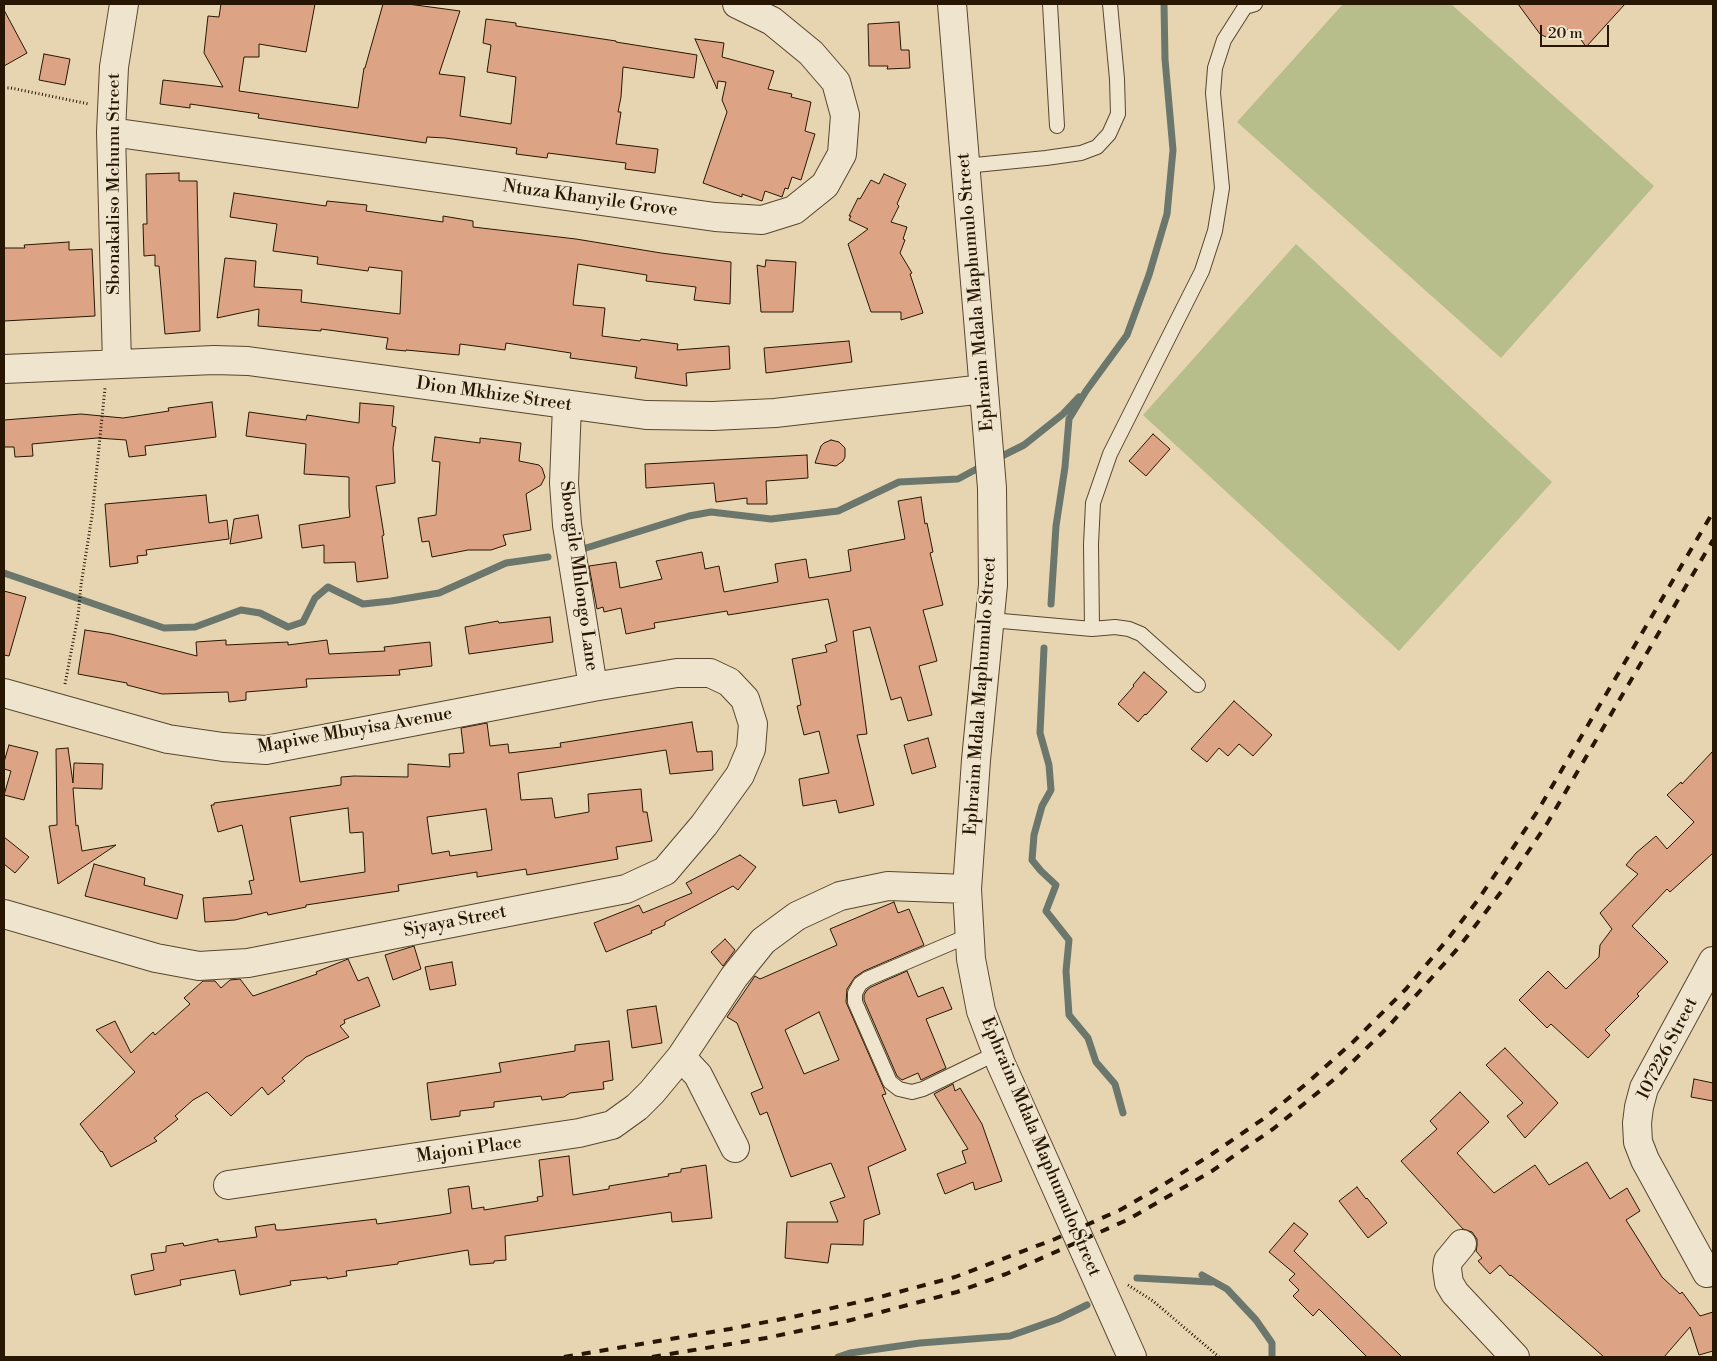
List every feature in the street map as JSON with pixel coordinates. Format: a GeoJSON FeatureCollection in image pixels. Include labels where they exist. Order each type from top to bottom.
{"type":"FeatureCollection","features":[{"type":"Feature","properties":{"kind":"street","name":"Sbonakaliso Mchunu Street"},"geometry":{"type":"LineString","coordinates":[[112,364],[111,132],[114,67],[124,4]]}},
{"type":"Feature","properties":{"kind":"street","name":"Ntuza Khanyile Grove"},"geometry":{"type":"LineString","coordinates":[[111,132],[715,217],[762,220],[794,210],[825,185],[842,154],[845,115],[836,82],[811,53],[772,21],[737,4]]}},
{"type":"Feature","properties":{"kind":"street","name":"Ephraim Mdala Maphumulo Street"},"geometry":{"type":"LineString","coordinates":[[952,4],[992,488],[993,585],[991,620],[976,760],[967,889],[971,959],[981,1011],[997,1053],[1131,1357]]}},
{"type":"Feature","properties":{"kind":"street","name":"Dion Mkhize Street"},"geometry":{"type":"LineString","coordinates":[[4,369],[248,360],[646,415],[712,416],[775,413],[984,389]]}},
{"type":"Feature","properties":{"kind":"street","name":"Sbongile Mhlongo Lane"},"geometry":{"type":"LineString","coordinates":[[567,405],[564,483],[567,525],[593,687]]}},
{"type":"Feature","properties":{"kind":"street","name":"Mapiwe Mbuyisa Avenue"},"geometry":{"type":"LineString","coordinates":[[4,693],[168,739],[223,747],[266,750],[593,687],[677,673],[710,673]]}},
{"type":"Feature","properties":{"kind":"street","name":"Siyaya Street"},"geometry":{"type":"LineString","coordinates":[[4,914],[156,958],[199,966],[248,964],[626,889],[665,871],[704,825],[740,775],[751,749],[753,724],[745,699],[729,682],[710,673]]}},
{"type":"Feature","properties":{"kind":"street","name":"Majoni Place"},"geometry":{"type":"LineString","coordinates":[[228,1185],[579,1133],[612,1125],[638,1107],[681,1057],[734,976],[762,941],[797,916],[840,896],[888,886],[967,889]]}},
{"type":"Feature","properties":{"kind":"street","name":"107226 Street"},"geometry":{"type":"LineString","coordinates":[[1707,1273],[1644,1160],[1638,1142],[1637,1124],[1644,1088],[1713,961]]}},
{"type":"Feature","properties":{"kind":"street"},"geometry":{"type":"LineString","coordinates":[[681,1057],[698,1075],[734,1148]]}},
{"type":"Feature","properties":{"kind":"street"},"geometry":{"type":"LineString","coordinates":[[1462,1244],[1448,1261],[1449,1283],[1455,1294],[1515,1357]]}},
{"type":"Feature","properties":{"kind":"lane"},"geometry":{"type":"LineString","coordinates":[[1050,4],[1057,126]]}},
{"type":"Feature","properties":{"kind":"lane"},"geometry":{"type":"LineString","coordinates":[[965,166],[1046,158],[1081,153],[1098,147],[1109,134],[1118,114],[1117,79],[1110,4]]}},
{"type":"Feature","properties":{"kind":"lane"},"geometry":{"type":"LineString","coordinates":[[1092,629],[1091,544],[1093,503],[1110,454],[1202,271],[1215,231],[1222,188],[1213,93],[1215,68],[1224,40],[1246,5]]}},
{"type":"Feature","properties":{"kind":"lane"},"geometry":{"type":"LineString","coordinates":[[991,620],[1092,629],[1115,627],[1129,630],[1141,634],[1198,685]]}},
{"type":"Feature","properties":{"kind":"lane"},"geometry":{"type":"LineString","coordinates":[[970,935],[867,979],[860,984],[855,993],[855,1002],[890,1082],[899,1089],[912,1092],[923,1089],[997,1053]]}},
{"type":"Feature","properties":{"kind":"path"},"geometry":{"type":"LineString","coordinates":[[4,88],[97,105]]}},
{"type":"Feature","properties":{"kind":"path"},"geometry":{"type":"LineString","coordinates":[[60,709],[78,616],[112,364]]}},
{"type":"Feature","properties":{"kind":"path"},"geometry":{"type":"LineString","coordinates":[[1092,1268],[1153,1300],[1219,1357]]}},
{"type":"Feature","properties":{"kind":"green space"},"geometry":{"type":"Polygon","coordinates":[[[1343,4],[1451,4],[1654,186],[1501,358],[1237,122],[1343,4]]]}},
{"type":"Feature","properties":{"kind":"green space"},"geometry":{"type":"Polygon","coordinates":[[[1296,244],[1552,482],[1399,651],[1143,415],[1296,244]]]}},
{"type":"Feature","properties":{"kind":"building"},"geometry":{"type":"Polygon","coordinates":[[[221,4],[315,4],[306,52],[259,44],[259,57],[244,57],[239,91],[358,108],[364,68],[383,4],[408,4],[460,11],[439,74],[465,77],[460,116],[511,124],[516,77],[487,72],[491,45],[483,43],[486,19],[516,23],[516,26],[697,55],[694,78],[623,67],[618,112],[621,112],[616,144],[658,149],[655,173],[625,169],[626,163],[548,153],[547,158],[516,154],[517,148],[445,138],[427,137],[426,143],[258,118],[259,114],[190,104],[190,108],[160,104],[163,80],[223,87],[204,53],[208,16],[219,17],[221,4]]]}},
{"type":"Feature","properties":{"kind":"building"},"geometry":{"type":"Polygon","coordinates":[[[1518,4],[1625,4],[1586,47],[1580,38],[1562,26],[1550,39],[1540,34],[1518,4]]]}},
{"type":"Feature","properties":{"kind":"building"},"geometry":{"type":"Polygon","coordinates":[[[4,10],[27,53],[4,66],[4,10]]]}},
{"type":"Feature","properties":{"kind":"building"},"geometry":{"type":"Polygon","coordinates":[[[899,22],[901,50],[909,50],[910,68],[887,69],[888,66],[869,66],[868,24],[899,22]]]}},
{"type":"Feature","properties":{"kind":"building"},"geometry":{"type":"Polygon","coordinates":[[[695,39],[724,43],[722,57],[774,71],[768,89],[792,94],[791,97],[811,102],[805,131],[815,134],[801,180],[792,177],[788,189],[785,188],[782,197],[765,191],[762,201],[742,194],[742,197],[703,183],[727,112],[722,100],[726,82],[718,81],[717,89],[695,39]]]}},
{"type":"Feature","properties":{"kind":"building"},"geometry":{"type":"Polygon","coordinates":[[[44,54],[70,59],[65,85],[39,80],[44,54]]]}},
{"type":"Feature","properties":{"kind":"building"},"geometry":{"type":"Polygon","coordinates":[[[179,173],[179,181],[197,181],[200,331],[165,334],[159,266],[155,266],[155,255],[144,256],[143,224],[147,224],[146,174],[179,173]]]}},
{"type":"Feature","properties":{"kind":"building"},"geometry":{"type":"Polygon","coordinates":[[[884,174],[906,184],[897,204],[899,206],[891,222],[907,227],[900,253],[912,273],[910,274],[923,313],[901,320],[901,312],[871,312],[848,244],[868,229],[849,220],[851,216],[849,216],[858,198],[860,199],[871,180],[879,184],[884,174]]]}},
{"type":"Feature","properties":{"kind":"building"},"geometry":{"type":"Polygon","coordinates":[[[234,193],[326,206],[327,201],[367,205],[366,211],[443,222],[443,216],[473,221],[473,227],[576,239],[731,262],[730,304],[694,300],[696,287],[646,281],[647,275],[578,264],[573,305],[605,308],[602,336],[678,344],[677,350],[729,346],[730,369],[686,373],[687,386],[635,378],[637,367],[570,358],[571,353],[506,343],[505,350],[460,344],[459,355],[406,351],[386,349],[388,338],[321,329],[321,331],[258,326],[259,309],[217,318],[225,258],[256,261],[254,287],[302,290],[301,302],[400,314],[402,271],[369,267],[368,271],[317,264],[318,257],[273,251],[277,224],[230,217],[234,193]]]}},
{"type":"Feature","properties":{"kind":"building"},"geometry":{"type":"Polygon","coordinates":[[[69,242],[69,250],[92,249],[95,316],[4,321],[4,248],[25,248],[24,245],[69,242]]]}},
{"type":"Feature","properties":{"kind":"building"},"geometry":{"type":"Polygon","coordinates":[[[766,260],[796,262],[793,312],[761,312],[757,265],[765,267],[766,260]]]}},
{"type":"Feature","properties":{"kind":"building"},"geometry":{"type":"Polygon","coordinates":[[[849,341],[852,362],[766,373],[764,348],[849,341]]]}},
{"type":"Feature","properties":{"kind":"building"},"geometry":{"type":"Polygon","coordinates":[[[212,402],[216,437],[145,446],[146,455],[129,457],[126,440],[97,438],[32,444],[33,456],[15,457],[14,447],[4,447],[4,420],[81,414],[123,418],[169,411],[168,408],[212,402]]]}},
{"type":"Feature","properties":{"kind":"building"},"geometry":{"type":"Polygon","coordinates":[[[360,403],[394,406],[392,426],[396,427],[393,448],[395,483],[376,486],[384,535],[382,536],[388,578],[357,582],[355,562],[324,563],[324,545],[302,548],[299,525],[350,517],[349,477],[304,474],[306,444],[246,436],[249,412],[306,420],[307,415],[359,423],[360,403]]]}},
{"type":"Feature","properties":{"kind":"building"},"geometry":{"type":"Polygon","coordinates":[[[1153,434],[1170,449],[1146,476],[1129,461],[1153,434]]]}},
{"type":"Feature","properties":{"kind":"building"},"geometry":{"type":"Polygon","coordinates":[[[435,437],[480,443],[480,438],[521,443],[519,461],[539,465],[545,477],[541,485],[526,494],[531,530],[503,535],[506,545],[491,550],[468,550],[432,557],[429,541],[422,542],[418,518],[436,515],[440,462],[432,461],[435,437]]]}},
{"type":"Feature","properties":{"kind":"building"},"geometry":{"type":"Polygon","coordinates":[[[831,440],[839,442],[845,448],[843,461],[836,466],[815,463],[821,446],[831,440]]]}},
{"type":"Feature","properties":{"kind":"building"},"geometry":{"type":"Polygon","coordinates":[[[807,455],[808,478],[766,481],[767,504],[747,504],[747,498],[716,502],[714,483],[646,488],[645,464],[807,455]]]}},
{"type":"Feature","properties":{"kind":"building"},"geometry":{"type":"Polygon","coordinates":[[[206,495],[209,523],[227,520],[229,539],[146,550],[147,555],[137,556],[138,563],[110,567],[105,504],[206,495]]]}},
{"type":"Feature","properties":{"kind":"building"},"geometry":{"type":"Polygon","coordinates":[[[921,497],[925,524],[927,523],[933,552],[930,553],[943,605],[923,610],[937,661],[919,666],[932,715],[908,721],[901,697],[891,700],[870,627],[853,631],[867,734],[857,735],[874,805],[839,813],[836,800],[803,806],[799,779],[829,773],[819,731],[804,735],[797,706],[801,705],[792,659],[827,652],[825,645],[837,641],[828,599],[728,615],[727,611],[654,623],[655,628],[626,634],[621,608],[604,612],[603,607],[597,609],[589,566],[616,562],[620,588],[662,579],[656,561],[702,552],[705,569],[719,566],[724,592],[778,582],[775,564],[806,559],[809,578],[851,571],[848,550],[905,539],[898,501],[921,497]]]}},
{"type":"Feature","properties":{"kind":"building"},"geometry":{"type":"Polygon","coordinates":[[[258,515],[262,538],[230,544],[234,519],[258,515]]]}},
{"type":"Feature","properties":{"kind":"building"},"geometry":{"type":"Polygon","coordinates":[[[4,591],[26,597],[9,656],[4,655],[4,591]]]}},
{"type":"Feature","properties":{"kind":"building"},"geometry":{"type":"Polygon","coordinates":[[[550,617],[553,642],[469,654],[465,627],[498,621],[499,623],[550,617]]]}},
{"type":"Feature","properties":{"kind":"building"},"geometry":{"type":"Polygon","coordinates":[[[85,630],[111,634],[197,656],[196,642],[226,640],[226,645],[288,642],[288,645],[327,640],[329,654],[385,651],[384,647],[430,642],[432,666],[399,670],[400,675],[306,679],[307,687],[246,692],[246,700],[229,702],[228,692],[162,694],[127,685],[127,683],[78,674],[85,630]]]}},
{"type":"Feature","properties":{"kind":"building"},"geometry":{"type":"Polygon","coordinates":[[[1144,672],[1167,692],[1138,722],[1118,704],[1144,672]]]}},
{"type":"Feature","properties":{"kind":"building"},"geometry":{"type":"Polygon","coordinates":[[[1234,701],[1272,735],[1253,756],[1239,744],[1228,756],[1219,748],[1207,762],[1191,749],[1234,701]]]}},
{"type":"Feature","properties":{"kind":"building"},"geometry":{"type":"Polygon","coordinates":[[[692,722],[697,752],[712,751],[713,770],[670,774],[666,750],[518,773],[521,800],[552,798],[555,818],[589,812],[588,794],[641,789],[643,812],[647,812],[652,841],[616,847],[618,859],[527,875],[526,869],[477,877],[477,872],[398,885],[399,891],[306,905],[306,907],[268,915],[267,912],[235,920],[205,922],[203,898],[252,894],[249,881],[254,880],[242,825],[218,832],[211,805],[214,805],[214,803],[341,785],[341,777],[408,777],[408,764],[450,767],[449,754],[464,753],[461,728],[487,723],[490,746],[508,744],[509,753],[561,747],[560,743],[692,722]],[[348,808],[290,817],[300,882],[365,872],[363,832],[350,833],[348,808]],[[486,809],[427,817],[432,854],[449,851],[450,856],[492,850],[486,809]]]}},
{"type":"Feature","properties":{"kind":"building"},"geometry":{"type":"Polygon","coordinates":[[[928,738],[936,767],[912,774],[904,745],[928,738]]]}},
{"type":"Feature","properties":{"kind":"building"},"geometry":{"type":"Polygon","coordinates":[[[9,745],[38,752],[24,800],[4,795],[11,771],[4,769],[9,745]]]}},
{"type":"Feature","properties":{"kind":"building"},"geometry":{"type":"Polygon","coordinates":[[[68,748],[73,783],[74,763],[103,764],[102,789],[73,788],[76,826],[78,825],[82,851],[116,845],[58,884],[49,826],[57,825],[56,749],[68,748]]]}},
{"type":"Feature","properties":{"kind":"building"},"geometry":{"type":"Polygon","coordinates":[[[1713,751],[1713,853],[1670,892],[1667,889],[1632,926],[1668,962],[1637,994],[1639,996],[1605,1030],[1610,1035],[1588,1058],[1551,1024],[1547,1028],[1519,1000],[1548,971],[1566,989],[1599,957],[1600,945],[1612,929],[1600,913],[1638,874],[1626,865],[1636,853],[1656,836],[1667,849],[1694,822],[1667,795],[1681,782],[1682,784],[1713,751]]]}},
{"type":"Feature","properties":{"kind":"building"},"geometry":{"type":"Polygon","coordinates":[[[4,837],[29,857],[15,873],[4,864],[4,837]]]}},
{"type":"Feature","properties":{"kind":"building"},"geometry":{"type":"Polygon","coordinates":[[[740,855],[756,867],[738,890],[733,886],[665,922],[665,925],[651,931],[652,933],[606,952],[594,923],[639,905],[643,913],[692,893],[686,883],[740,855]]]}},
{"type":"Feature","properties":{"kind":"building"},"geometry":{"type":"Polygon","coordinates":[[[94,864],[145,878],[144,885],[183,895],[177,919],[85,896],[94,864]]]}},
{"type":"Feature","properties":{"kind":"building"},"geometry":{"type":"Polygon","coordinates":[[[894,902],[898,913],[909,909],[924,945],[864,971],[855,977],[847,989],[846,1002],[884,1089],[886,1094],[882,1095],[906,1150],[868,1167],[880,1214],[864,1220],[863,1245],[831,1244],[828,1263],[785,1258],[787,1222],[838,1222],[830,1202],[845,1197],[831,1163],[791,1177],[767,1112],[760,1115],[751,1093],[763,1088],[737,1023],[727,1017],[755,976],[760,979],[837,945],[830,929],[894,902]],[[819,1012],[785,1030],[804,1074],[839,1060],[819,1012]]]}},
{"type":"Feature","properties":{"kind":"building"},"geometry":{"type":"Polygon","coordinates":[[[725,939],[735,950],[723,966],[711,952],[725,939]]]}},
{"type":"Feature","properties":{"kind":"building"},"geometry":{"type":"Polygon","coordinates":[[[414,946],[421,969],[393,980],[385,955],[414,946]]]}},
{"type":"Feature","properties":{"kind":"building"},"geometry":{"type":"Polygon","coordinates":[[[348,959],[358,981],[368,977],[380,1006],[344,1020],[345,1023],[340,1026],[349,1037],[306,1057],[282,1078],[285,1081],[268,1095],[262,1087],[231,1116],[207,1092],[193,1100],[175,1116],[178,1119],[154,1138],[157,1141],[111,1167],[102,1151],[80,1124],[135,1072],[96,1030],[115,1021],[131,1053],[153,1032],[155,1035],[190,1004],[184,998],[203,981],[215,981],[221,988],[230,980],[240,979],[253,996],[317,974],[316,972],[348,959]]]}},
{"type":"Feature","properties":{"kind":"building"},"geometry":{"type":"Polygon","coordinates":[[[452,962],[456,985],[430,990],[425,967],[452,962]]]}},
{"type":"Feature","properties":{"kind":"building"},"geometry":{"type":"Polygon","coordinates":[[[907,971],[918,997],[943,987],[952,1009],[926,1019],[946,1068],[921,1080],[918,1073],[902,1080],[897,1076],[864,1000],[864,995],[871,987],[907,971]]]}},
{"type":"Feature","properties":{"kind":"building"},"geometry":{"type":"Polygon","coordinates":[[[656,1006],[662,1043],[632,1048],[627,1010],[656,1006]]]}},
{"type":"Feature","properties":{"kind":"building"},"geometry":{"type":"Polygon","coordinates":[[[609,1041],[613,1080],[603,1082],[604,1089],[570,1093],[564,1097],[542,1100],[541,1096],[494,1102],[494,1107],[460,1111],[460,1116],[431,1120],[427,1083],[501,1072],[499,1063],[575,1051],[575,1045],[609,1041]]]}},
{"type":"Feature","properties":{"kind":"building"},"geometry":{"type":"Polygon","coordinates":[[[1505,1048],[1558,1103],[1525,1138],[1507,1116],[1523,1103],[1486,1065],[1505,1048]]]}},
{"type":"Feature","properties":{"kind":"building"},"geometry":{"type":"Polygon","coordinates":[[[1694,1079],[1713,1083],[1713,1101],[1691,1097],[1694,1079]]]}},
{"type":"Feature","properties":{"kind":"building"},"geometry":{"type":"Polygon","coordinates":[[[953,1084],[955,1091],[960,1088],[982,1124],[1002,1181],[975,1190],[973,1182],[945,1194],[937,1174],[966,1163],[962,1151],[968,1149],[934,1094],[953,1084]]]}},
{"type":"Feature","properties":{"kind":"building"},"geometry":{"type":"Polygon","coordinates":[[[1460,1092],[1489,1122],[1457,1153],[1494,1193],[1535,1165],[1549,1185],[1587,1162],[1610,1199],[1627,1188],[1640,1211],[1626,1220],[1662,1277],[1680,1294],[1682,1292],[1700,1316],[1713,1312],[1713,1351],[1699,1355],[1690,1327],[1664,1357],[1604,1357],[1510,1276],[1500,1265],[1490,1274],[1478,1261],[1482,1258],[1476,1251],[1477,1239],[1472,1232],[1463,1229],[1401,1161],[1437,1129],[1430,1121],[1460,1092]]]}},
{"type":"Feature","properties":{"kind":"building"},"geometry":{"type":"Polygon","coordinates":[[[569,1156],[573,1195],[609,1189],[609,1186],[669,1176],[668,1174],[681,1172],[681,1169],[706,1165],[712,1218],[672,1222],[671,1212],[505,1236],[506,1260],[494,1261],[494,1263],[470,1265],[468,1250],[398,1262],[398,1264],[346,1271],[347,1276],[290,1281],[291,1285],[240,1295],[235,1270],[180,1280],[181,1285],[135,1295],[131,1275],[154,1270],[151,1254],[166,1252],[166,1246],[183,1243],[184,1246],[218,1239],[218,1242],[257,1237],[255,1227],[275,1224],[276,1230],[283,1230],[376,1219],[377,1224],[451,1213],[448,1189],[469,1186],[472,1209],[484,1207],[484,1210],[538,1201],[537,1197],[543,1196],[539,1160],[569,1156]]]}},
{"type":"Feature","properties":{"kind":"building"},"geometry":{"type":"Polygon","coordinates":[[[1357,1187],[1387,1223],[1368,1238],[1339,1201],[1357,1187]]]}},
{"type":"Feature","properties":{"kind":"building"},"geometry":{"type":"Polygon","coordinates":[[[1294,1223],[1308,1234],[1294,1251],[1402,1357],[1367,1357],[1319,1309],[1313,1316],[1293,1296],[1299,1290],[1289,1280],[1295,1274],[1269,1252],[1294,1223]]]}},
{"type":"Feature","properties":{"kind":"waterway"},"geometry":{"type":"LineString","coordinates":[[1051,604],[1056,526],[1065,467],[1069,419],[1086,391],[1127,335],[1149,275],[1167,214],[1173,150],[1165,59],[1164,4]]}},
{"type":"Feature","properties":{"kind":"waterway"},"geometry":{"type":"LineString","coordinates":[[996,459],[1024,445],[1063,414],[1079,397]]}},
{"type":"Feature","properties":{"kind":"waterway"},"geometry":{"type":"LineString","coordinates":[[586,548],[689,516],[711,512],[771,519],[838,511],[899,482],[958,479],[984,465]]}},
{"type":"Feature","properties":{"kind":"waterway"},"geometry":{"type":"LineString","coordinates":[[4,573],[164,628],[195,627],[241,610],[260,613],[288,627],[303,622],[315,598],[328,587],[363,604],[391,601],[439,593],[506,563],[548,557]]}},
{"type":"Feature","properties":{"kind":"waterway"},"geometry":{"type":"LineString","coordinates":[[1044,648],[1040,733],[1049,765],[1051,790],[1042,806],[1034,835],[1032,860],[1056,885],[1046,911],[1069,940],[1066,971],[1069,1015],[1088,1038],[1096,1062],[1115,1084],[1123,1113]]}},
{"type":"Feature","properties":{"kind":"waterway"},"geometry":{"type":"LineString","coordinates":[[1202,1275],[1227,1289],[1256,1320],[1272,1343],[1272,1357]]}},
{"type":"Feature","properties":{"kind":"waterway"},"geometry":{"type":"LineString","coordinates":[[1137,1278],[1211,1282]]}},
{"type":"Feature","properties":{"kind":"waterway"},"geometry":{"type":"LineString","coordinates":[[838,1357],[850,1353],[920,1343],[1010,1336],[1058,1319],[1087,1305]]}},
{"type":"Feature","properties":{"kind":"railway"},"geometry":{"type":"LineString","coordinates":[[564,1357],[797,1316],[955,1277],[1055,1239],[1120,1210],[1212,1154],[1263,1119],[1353,1042],[1406,989],[1478,900],[1537,812],[1713,512]]}},
{"type":"Feature","properties":{"kind":"railway"},"geometry":{"type":"LineString","coordinates":[[652,1357],[766,1338],[851,1320],[957,1292],[1006,1274],[1127,1220],[1212,1171],[1273,1129],[1337,1077],[1387,1028],[1459,947],[1504,888],[1548,822],[1713,540]]}}]}
